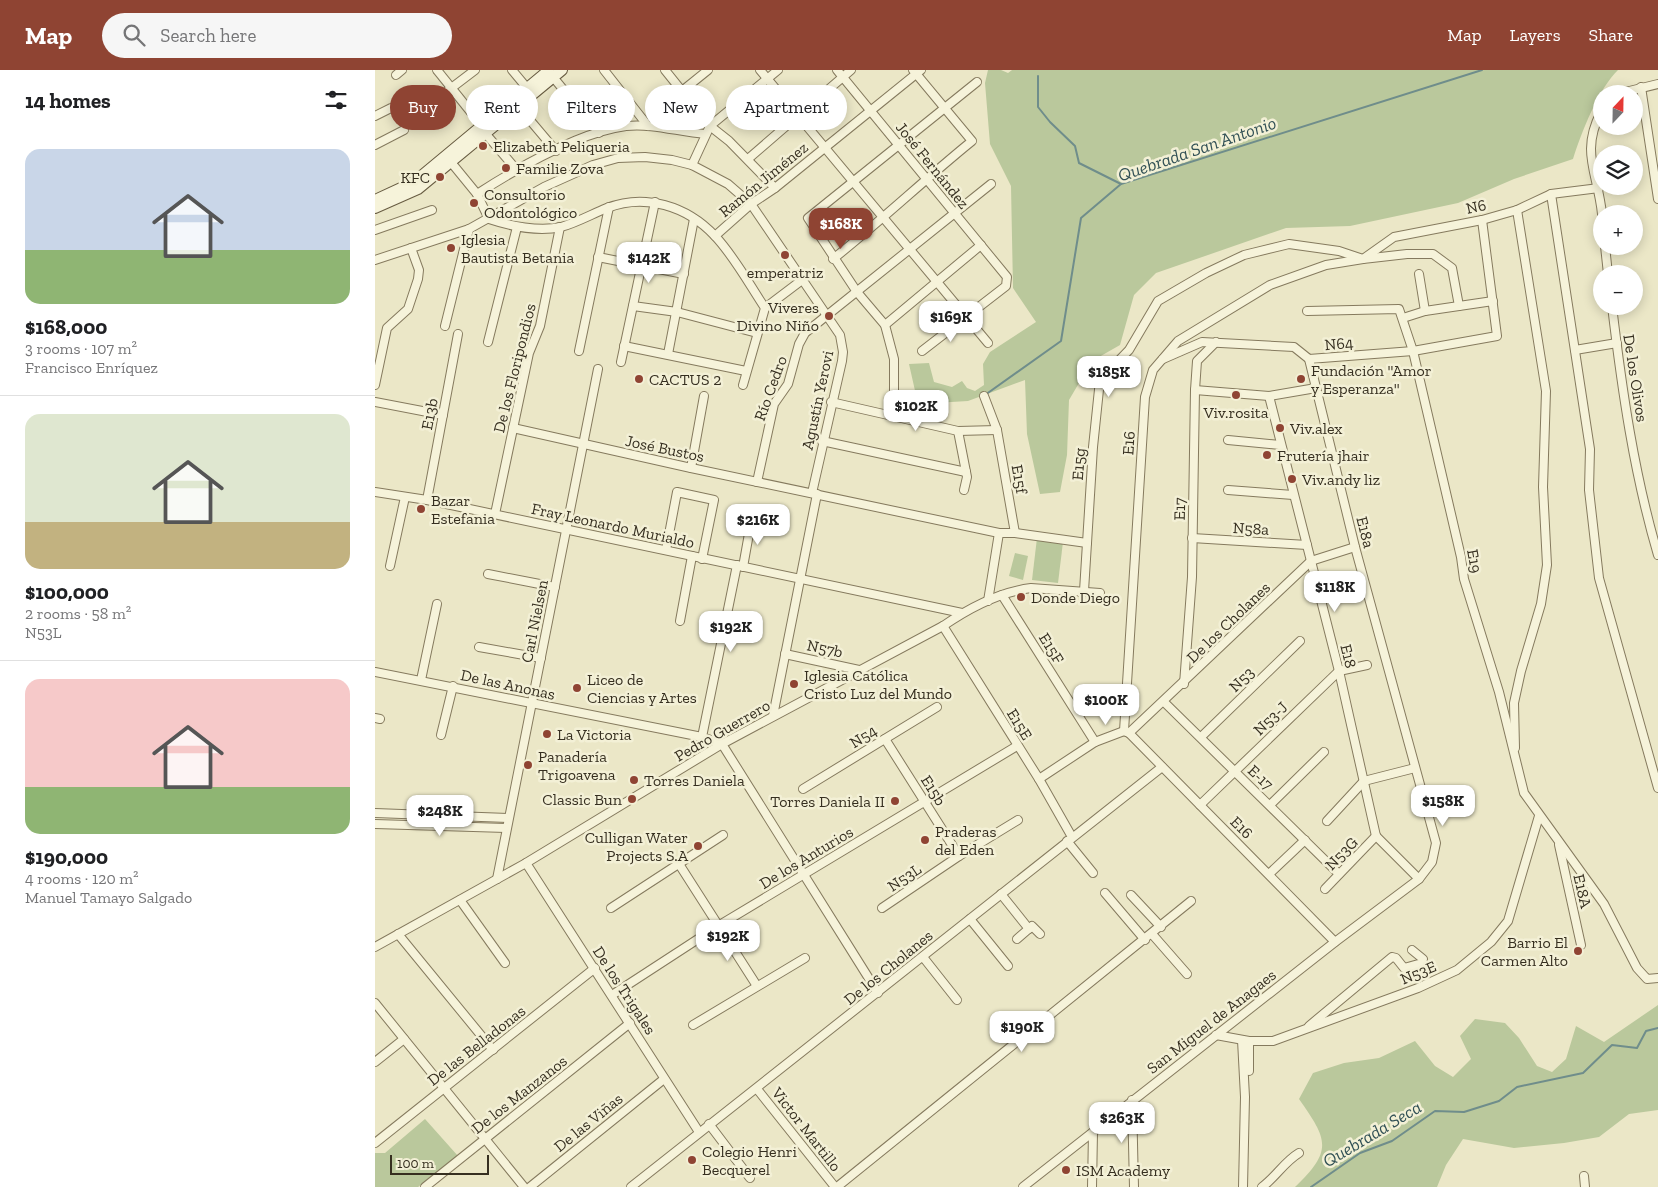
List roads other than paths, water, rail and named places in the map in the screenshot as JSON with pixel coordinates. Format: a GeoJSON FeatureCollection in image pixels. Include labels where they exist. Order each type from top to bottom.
{"type":"FeatureCollection","features":[{"type":"Feature","properties":{"kind":"street"},"geometry":{"type":"LineString","coordinates":[[437,70],[450,85]]}},
{"type":"Feature","properties":{"kind":"street"},"geometry":{"type":"LineString","coordinates":[[456,86],[475,70]]}},
{"type":"Feature","properties":{"kind":"street"},"geometry":{"type":"LineString","coordinates":[[512,70],[524,85]]}},
{"type":"Feature","properties":{"kind":"street"},"geometry":{"type":"LineString","coordinates":[[532,85],[562,70]]}},
{"type":"Feature","properties":{"kind":"street"},"geometry":{"type":"LineString","coordinates":[[604,70],[645,122]]}},
{"type":"Feature","properties":{"kind":"street"},"geometry":{"type":"LineString","coordinates":[[665,70],[676,85]]}},
{"type":"Feature","properties":{"kind":"street"},"geometry":{"type":"LineString","coordinates":[[689,85],[708,70]]}},
{"type":"Feature","properties":{"kind":"street"},"geometry":{"type":"LineString","coordinates":[[761,70],[773,85]]}},
{"type":"Feature","properties":{"kind":"street"},"geometry":{"type":"LineString","coordinates":[[716,121],[778,70]]}},
{"type":"Feature","properties":{"kind":"street","name":"José Fernández"},"geometry":{"type":"LineString","coordinates":[[837,70],[1007,277],[1006,286],[967,316]]}},
{"type":"Feature","properties":{"kind":"street"},"geometry":{"type":"LineString","coordinates":[[834,85],[851,70]]}},
{"type":"Feature","properties":{"kind":"street"},"geometry":{"type":"LineString","coordinates":[[833,259],[884,219],[926,178],[972,141],[917,71]]}},
{"type":"Feature","properties":{"kind":"street","name":"Ramón Jiménez"},"geometry":{"type":"LineString","coordinates":[[715,236],[751,204],[775,188],[871,111],[917,71]]}},
{"type":"Feature","properties":{"kind":"street"},"geometry":{"type":"LineString","coordinates":[[538,87],[551,74]]}},
{"type":"Feature","properties":{"kind":"street"},"geometry":{"type":"LineString","coordinates":[[551,74],[599,133]]}},
{"type":"Feature","properties":{"kind":"street"},"geometry":{"type":"LineString","coordinates":[[894,416],[894,359],[885,325],[857,292],[833,259],[808,218],[900,146],[977,82]]}},
{"type":"Feature","properties":{"kind":"street"},"geometry":{"type":"LineString","coordinates":[[1643,87],[1658,84]]}},
{"type":"Feature","properties":{"kind":"street"},"geometry":{"type":"LineString","coordinates":[[456,92],[466,105]]}},
{"type":"Feature","properties":{"kind":"street"},"geometry":{"type":"LineString","coordinates":[[1643,100],[1658,199]]}},
{"type":"Feature","properties":{"kind":"street"},"geometry":{"type":"LineString","coordinates":[[375,116],[390,108]]}},
{"type":"Feature","properties":{"kind":"street"},"geometry":{"type":"LineString","coordinates":[[477,194],[516,169],[599,133],[625,126],[645,126]]}},
{"type":"Feature","properties":{"kind":"street"},"geometry":{"type":"LineString","coordinates":[[1593,129],[1590,140],[1593,170]]}},
{"type":"Feature","properties":{"kind":"street"},"geometry":{"type":"LineString","coordinates":[[375,145],[404,130]]}},
{"type":"Feature","properties":{"kind":"street"},"geometry":{"type":"LineString","coordinates":[[375,208],[418,189],[483,130]]}},
{"type":"Feature","properties":{"kind":"street"},"geometry":{"type":"LineString","coordinates":[[375,200],[414,182],[483,130]]}},
{"type":"Feature","properties":{"kind":"street"},"geometry":{"type":"LineString","coordinates":[[485,130],[516,169]]}},
{"type":"Feature","properties":{"kind":"street"},"geometry":{"type":"LineString","coordinates":[[538,130],[556,151]]}},
{"type":"Feature","properties":{"kind":"street"},"geometry":{"type":"LineString","coordinates":[[676,130],[705,134]]}},
{"type":"Feature","properties":{"kind":"street"},"geometry":{"type":"LineString","coordinates":[[692,165],[708,130]]}},
{"type":"Feature","properties":{"kind":"street"},"geometry":{"type":"LineString","coordinates":[[715,130],[729,140],[775,188]]}},
{"type":"Feature","properties":{"kind":"street"},"geometry":{"type":"LineString","coordinates":[[748,160],[782,130]]}},
{"type":"Feature","properties":{"kind":"street"},"geometry":{"type":"LineString","coordinates":[[810,130],[988,343]]}},
{"type":"Feature","properties":{"kind":"street","name":"Agustín Yerovi"},"geometry":{"type":"LineString","coordinates":[[375,260],[469,229],[544,187],[593,165],[618,158],[645,157],[692,165],[728,184],[751,204],[802,280],[829,316],[840,335],[843,352],[835,403],[823,442],[801,578],[773,716]]}},
{"type":"Feature","properties":{"kind":"street"},"geometry":{"type":"LineString","coordinates":[[451,161],[477,194],[489,219],[517,226],[560,227],[609,207],[629,202],[655,202],[675,208],[694,219],[715,236],[765,308]]}},
{"type":"Feature","properties":{"kind":"street","name":"Río Cedro"},"geometry":{"type":"LineString","coordinates":[[757,482],[774,404],[790,378],[801,338],[991,184]]}},
{"type":"Feature","properties":{"kind":"street","name":"N6"},"geometry":{"type":"LineString","coordinates":[[1363,259],[1394,237],[1482,220],[1517,210],[1551,194],[1593,189]]}},
{"type":"Feature","properties":{"kind":"street"},"geometry":{"type":"LineString","coordinates":[[1551,194],[1590,449],[1589,490],[1599,578],[1658,788]]}},
{"type":"Feature","properties":{"kind":"street"},"geometry":{"type":"LineString","coordinates":[[621,362],[655,202]]}},
{"type":"Feature","properties":{"kind":"street"},"geometry":{"type":"LineString","coordinates":[[579,352],[609,207]]}},
{"type":"Feature","properties":{"kind":"street"},"geometry":{"type":"LineString","coordinates":[[375,230],[432,210]]}},
{"type":"Feature","properties":{"kind":"street"},"geometry":{"type":"LineString","coordinates":[[1515,763],[1515,704],[1521,671],[1541,604],[1547,565],[1543,487],[1546,391],[1517,210]]}},
{"type":"Feature","properties":{"kind":"street"},"geometry":{"type":"LineString","coordinates":[[668,354],[694,219]]}},
{"type":"Feature","properties":{"kind":"street"},"geometry":{"type":"LineString","coordinates":[[1403,318],[1425,311],[1493,301],[1482,220]]}},
{"type":"Feature","properties":{"kind":"street"},"geometry":{"type":"LineString","coordinates":[[488,342],[517,226]]}},
{"type":"Feature","properties":{"kind":"street","name":"De los Floripondios"},"geometry":{"type":"LineString","coordinates":[[495,514],[529,353],[540,326],[560,227]]}},
{"type":"Feature","properties":{"kind":"street"},"geometry":{"type":"LineString","coordinates":[[445,326],[469,229]]}},
{"type":"Feature","properties":{"kind":"street","name":"E15g"},"geometry":{"type":"LineString","coordinates":[[1084,591],[1093,447],[1100,380],[1129,350],[1158,302],[1206,273],[1244,255],[1289,244],[1339,252],[1363,259]]}},
{"type":"Feature","properties":{"kind":"street"},"geometry":{"type":"LineString","coordinates":[[885,325],[981,245]]}},
{"type":"Feature","properties":{"kind":"street"},"geometry":{"type":"LineString","coordinates":[[375,385],[387,328],[408,309],[418,280],[419,270],[411,248]]}},
{"type":"Feature","properties":{"kind":"street","name":"E16"},"geometry":{"type":"LineString","coordinates":[[1335,942],[1126,732],[1145,397],[1153,370],[1177,341],[1269,285],[1326,265],[1422,253],[1438,257],[1452,268],[1455,273],[1459,306]]}},
{"type":"Feature","properties":{"kind":"street"},"geometry":{"type":"LineString","coordinates":[[599,257],[684,274]]}},
{"type":"Feature","properties":{"kind":"street"},"geometry":{"type":"LineString","coordinates":[[1419,274],[1425,311]]}},
{"type":"Feature","properties":{"kind":"street"},"geometry":{"type":"LineString","coordinates":[[743,385],[765,308],[802,280]]}},
{"type":"Feature","properties":{"kind":"street","name":"N64"},"geometry":{"type":"LineString","coordinates":[[1161,360],[1202,342],[1294,347],[1309,359],[1413,351],[1497,336],[1493,301]]}},
{"type":"Feature","properties":{"kind":"street"},"geometry":{"type":"LineString","coordinates":[[633,306],[677,312],[757,332]]}},
{"type":"Feature","properties":{"kind":"street","name":"E19"},"geometry":{"type":"LineString","coordinates":[[1307,311],[1399,309],[1413,351],[1461,557],[1464,579],[1499,692],[1515,763],[1524,793],[1604,904],[1637,968],[1647,979],[1658,978]]}},
{"type":"Feature","properties":{"kind":"street","name":"De los Olivos"},"geometry":{"type":"LineString","coordinates":[[1613,315],[1645,512],[1658,555]]}},
{"type":"Feature","properties":{"kind":"street"},"geometry":{"type":"LineString","coordinates":[[922,352],[967,316]]}},
{"type":"Feature","properties":{"kind":"street","name":"E13b"},"geometry":{"type":"LineString","coordinates":[[427,500],[458,334]]}},
{"type":"Feature","properties":{"kind":"street","name":"E17"},"geometry":{"type":"LineString","coordinates":[[1184,684],[1192,577],[1197,361],[1216,342]]}},
{"type":"Feature","properties":{"kind":"street"},"geometry":{"type":"LineString","coordinates":[[1575,350],[1617,343]]}},
{"type":"Feature","properties":{"kind":"street"},"geometry":{"type":"LineString","coordinates":[[624,346],[746,371]]}},
{"type":"Feature","properties":{"kind":"street","name":"E18a"},"geometry":{"type":"LineString","coordinates":[[1309,359],[1355,547],[1436,843],[1432,862],[1419,879]]}},
{"type":"Feature","properties":{"kind":"street","name":"Carl Nielsen"},"geometry":{"type":"LineString","coordinates":[[497,879],[598,369]]}},
{"type":"Feature","properties":{"kind":"street"},"geometry":{"type":"LineString","coordinates":[[1195,390],[1269,396],[1316,388]]}},
{"type":"Feature","properties":{"kind":"street"},"geometry":{"type":"LineString","coordinates":[[691,468],[704,396]]}},
{"type":"Feature","properties":{"kind":"street","name":"E15f"},"geometry":{"type":"LineString","coordinates":[[983,396],[997,430],[1015,532]]}},
{"type":"Feature","properties":{"kind":"street","name":"E18"},"geometry":{"type":"LineString","coordinates":[[1269,396],[1339,671],[1376,836]]}},
{"type":"Feature","properties":{"kind":"street"},"geometry":{"type":"LineString","coordinates":[[375,402],[443,415]]}},
{"type":"Feature","properties":{"kind":"street"},"geometry":{"type":"LineString","coordinates":[[835,403],[958,431],[997,430]]}},
{"type":"Feature","properties":{"kind":"street","name":"José Bustos"},"geometry":{"type":"LineString","coordinates":[[513,428],[691,468],[999,533],[1015,532],[1087,543]]}},
{"type":"Feature","properties":{"kind":"street"},"geometry":{"type":"LineString","coordinates":[[958,431],[966,472],[964,490]]}},
{"type":"Feature","properties":{"kind":"street"},"geometry":{"type":"LineString","coordinates":[[1228,440],[1280,445]]}},
{"type":"Feature","properties":{"kind":"street"},"geometry":{"type":"LineString","coordinates":[[823,442],[966,472]]}},
{"type":"Feature","properties":{"kind":"street"},"geometry":{"type":"LineString","coordinates":[[1228,490],[1293,495]]}},
{"type":"Feature","properties":{"kind":"street","name":"Fray Leonardo Murialdo"},"geometry":{"type":"LineString","coordinates":[[375,492],[427,500],[495,514],[962,613]]}},
{"type":"Feature","properties":{"kind":"street"},"geometry":{"type":"LineString","coordinates":[[666,550],[677,492],[714,500],[703,558]]}},
{"type":"Feature","properties":{"kind":"street"},"geometry":{"type":"LineString","coordinates":[[390,566],[405,497]]}},
{"type":"Feature","properties":{"kind":"street"},"geometry":{"type":"LineString","coordinates":[[702,737],[750,528]]}},
{"type":"Feature","properties":{"kind":"street"},"geometry":{"type":"LineString","coordinates":[[988,601],[999,533]]}},
{"type":"Feature","properties":{"kind":"street","name":"N58a"},"geometry":{"type":"LineString","coordinates":[[1192,538],[1307,545]]}},
{"type":"Feature","properties":{"kind":"street","name":"De los Cholanes"},"geometry":{"type":"LineString","coordinates":[[1126,732],[1184,684],[1311,561],[1355,547]]}},
{"type":"Feature","properties":{"kind":"street"},"geometry":{"type":"LineString","coordinates":[[680,621],[692,556]]}},
{"type":"Feature","properties":{"kind":"street"},"geometry":{"type":"LineString","coordinates":[[488,574],[555,588]]}},
{"type":"Feature","properties":{"kind":"street","name":"Pedro Guerrero"},"geometry":{"type":"LineString","coordinates":[[375,947],[526,863],[722,744],[943,626],[962,613],[1002,595],[1031,588],[1100,593]]}},
{"type":"Feature","properties":{"kind":"street","name":"E15F"},"geometry":{"type":"LineString","coordinates":[[1002,595],[1095,742]]}},
{"type":"Feature","properties":{"kind":"street"},"geometry":{"type":"LineString","coordinates":[[421,680],[437,604]]}},
{"type":"Feature","properties":{"kind":"street","name":"E15E"},"geometry":{"type":"LineString","coordinates":[[943,626],[1017,746],[1039,778],[1070,839],[1093,873]]}},
{"type":"Feature","properties":{"kind":"street","name":"N53"},"geometry":{"type":"LineString","coordinates":[[1201,737],[1300,641]]}},
{"type":"Feature","properties":{"kind":"street"},"geometry":{"type":"LineString","coordinates":[[479,647],[541,658]]}},
{"type":"Feature","properties":{"kind":"street","name":"N57b"},"geometry":{"type":"LineString","coordinates":[[785,654],[859,670]]}},
{"type":"Feature","properties":{"kind":"street"},"geometry":{"type":"LineString","coordinates":[[1339,671],[1367,665]]}},
{"type":"Feature","properties":{"kind":"street","name":"N53-J"},"geometry":{"type":"LineString","coordinates":[[1200,805],[1339,671]]}},
{"type":"Feature","properties":{"kind":"street","name":"De las Anonas"},"geometry":{"type":"LineString","coordinates":[[375,672],[702,737],[722,744]]}},
{"type":"Feature","properties":{"kind":"street"},"geometry":{"type":"LineString","coordinates":[[441,736],[453,686]]}},
{"type":"Feature","properties":{"kind":"street","name":"E-17"},"geometry":{"type":"LineString","coordinates":[[1164,702],[1339,874]]}},
{"type":"Feature","properties":{"kind":"street","name":"N54"},"geometry":{"type":"LineString","coordinates":[[803,789],[937,707]]}},
{"type":"Feature","properties":{"kind":"street"},"geometry":{"type":"LineString","coordinates":[[1039,778],[1095,742],[1126,732]]}},
{"type":"Feature","properties":{"kind":"street","name":"E15b"},"geometry":{"type":"LineString","coordinates":[[885,739],[959,856]]}},
{"type":"Feature","properties":{"kind":"street"},"geometry":{"type":"LineString","coordinates":[[722,744],[878,993]]}},
{"type":"Feature","properties":{"kind":"street","name":"De los Anturios"},"geometry":{"type":"LineString","coordinates":[[612,995],[718,926],[924,800],[1017,746]]}},
{"type":"Feature","properties":{"kind":"street"},"geometry":{"type":"LineString","coordinates":[[1270,805],[1324,752]]}},
{"type":"Feature","properties":{"kind":"street","name":"De los Cholanes"},"geometry":{"type":"LineString","coordinates":[[631,1187],[1162,767]]}},
{"type":"Feature","properties":{"kind":"street"},"geometry":{"type":"LineString","coordinates":[[1327,821],[1364,781],[1415,768]]}},
{"type":"Feature","properties":{"kind":"street"},"geometry":{"type":"LineString","coordinates":[[375,813],[508,818]]}},
{"type":"Feature","properties":{"kind":"street"},"geometry":{"type":"LineString","coordinates":[[402,814],[402,824]]}},
{"type":"Feature","properties":{"kind":"street","name":"N53E"},"geometry":{"type":"LineString","coordinates":[[1216,1035],[1245,1040],[1273,1041],[1418,988],[1457,970],[1491,942],[1508,920],[1539,816]]}},
{"type":"Feature","properties":{"kind":"street","name":"N53L"},"geometry":{"type":"LineString","coordinates":[[882,908],[959,856],[1018,820]]}},
{"type":"Feature","properties":{"kind":"street"},"geometry":{"type":"LineString","coordinates":[[375,824],[506,828]]}},
{"type":"Feature","properties":{"kind":"street"},"geometry":{"type":"LineString","coordinates":[[611,908],[723,835]]}},
{"type":"Feature","properties":{"kind":"street"},"geometry":{"type":"LineString","coordinates":[[1376,836],[1419,879]]}},
{"type":"Feature","properties":{"kind":"street","name":"N53G"},"geometry":{"type":"LineString","coordinates":[[1325,889],[1376,836]]}},
{"type":"Feature","properties":{"kind":"street"},"geometry":{"type":"LineString","coordinates":[[1269,874],[1305,840]]}},
{"type":"Feature","properties":{"kind":"street","name":"E18A"},"geometry":{"type":"LineString","coordinates":[[1559,843],[1581,945]]}},
{"type":"Feature","properties":{"kind":"street","name":"De los Trigales"},"geometry":{"type":"LineString","coordinates":[[526,863],[699,1132]]}},
{"type":"Feature","properties":{"kind":"street"},"geometry":{"type":"LineString","coordinates":[[679,864],[757,986]]}},
{"type":"Feature","properties":{"kind":"street","name":"San Miguel de Anagaes"},"geometry":{"type":"LineString","coordinates":[[1023,1187],[1335,942],[1419,879]]}},
{"type":"Feature","properties":{"kind":"street"},"geometry":{"type":"LineString","coordinates":[[1105,893],[1145,940]]}},
{"type":"Feature","properties":{"kind":"street"},"geometry":{"type":"LineString","coordinates":[[1001,894],[1029,929]]}},
{"type":"Feature","properties":{"kind":"street"},"geometry":{"type":"LineString","coordinates":[[1131,895],[1161,927]]}},
{"type":"Feature","properties":{"kind":"street"},"geometry":{"type":"LineString","coordinates":[[460,900],[505,963]]}},
{"type":"Feature","properties":{"kind":"street"},"geometry":{"type":"LineString","coordinates":[[836,1187],[1145,940],[1191,901]]}},
{"type":"Feature","properties":{"kind":"street"},"geometry":{"type":"LineString","coordinates":[[970,919],[1008,966]]}},
{"type":"Feature","properties":{"kind":"street"},"geometry":{"type":"LineString","coordinates":[[1017,939],[1032,926],[1040,934]]}},
{"type":"Feature","properties":{"kind":"street"},"geometry":{"type":"LineString","coordinates":[[398,934],[493,1050]]}},
{"type":"Feature","properties":{"kind":"street"},"geometry":{"type":"LineString","coordinates":[[1152,934],[1187,974]]}},
{"type":"Feature","properties":{"kind":"street"},"geometry":{"type":"LineString","coordinates":[[1303,1030],[1392,957],[1396,958],[1404,968],[1422,963],[1423,959],[1412,950]]}},
{"type":"Feature","properties":{"kind":"street"},"geometry":{"type":"LineString","coordinates":[[923,957],[957,1000]]}},
{"type":"Feature","properties":{"kind":"street"},"geometry":{"type":"LineString","coordinates":[[693,1025],[805,958]]}},
{"type":"Feature","properties":{"kind":"street","name":"De las Belladonas"},"geometry":{"type":"LineString","coordinates":[[375,1143],[595,968]]}},
{"type":"Feature","properties":{"kind":"street"},"geometry":{"type":"LineString","coordinates":[[375,1003],[445,1087],[484,1139],[524,1187]]}},
{"type":"Feature","properties":{"kind":"street","name":"De los Manzanos"},"geometry":{"type":"LineString","coordinates":[[425,1187],[630,1023]]}},
{"type":"Feature","properties":{"kind":"street"},"geometry":{"type":"LineString","coordinates":[[375,1062],[404,1039]]}},
{"type":"Feature","properties":{"kind":"street"},"geometry":{"type":"LineString","coordinates":[[1243,1187],[1245,1040]]}},
{"type":"Feature","properties":{"kind":"street"},"geometry":{"type":"LineString","coordinates":[[1245,1040],[1249,1187]]}},
{"type":"Feature","properties":{"kind":"street","name":"De las Viñas"},"geometry":{"type":"LineString","coordinates":[[530,1187],[664,1079]]}},
{"type":"Feature","properties":{"kind":"street","name":"Victor Martillo"},"geometry":{"type":"LineString","coordinates":[[757,1089],[836,1187]]}},
{"type":"Feature","properties":{"kind":"street"},"geometry":{"type":"LineString","coordinates":[[1132,1100],[1133,1187]]}},
{"type":"Feature","properties":{"kind":"street"},"geometry":{"type":"LineString","coordinates":[[709,1124],[750,1178]]}},
{"type":"Feature","properties":{"kind":"street"},"geometry":{"type":"LineString","coordinates":[[1092,1187],[1093,1132]]}},
{"type":"Feature","properties":{"kind":"street"},"geometry":{"type":"LineString","coordinates":[[1262,1187],[1275,1177],[1289,1159],[1299,1153]]}},
{"type":"Feature","properties":{"kind":"street"},"geometry":{"type":"LineString","coordinates":[[1584,1176],[1585,1187]]}},
{"type":"Feature","properties":{"kind":"waterway","name":"Quebrada San Antonio"},"geometry":{"type":"LineString","coordinates":[[985,395],[1061,341],[1081,218],[1121,184],[1482,70]]}},
{"type":"Feature","properties":{"kind":"waterway"},"geometry":{"type":"LineString","coordinates":[[1038,76],[1038,107],[1050,122],[1075,146],[1079,163],[1121,184]]}},
{"type":"Feature","properties":{"kind":"waterway","name":"Quebrada Seca"},"geometry":{"type":"LineString","coordinates":[[1311,1187],[1360,1153],[1392,1141],[1435,1111],[1464,1112],[1499,1101],[1517,1087],[1583,1073],[1612,1045],[1637,1048],[1646,1031],[1658,1028]]}},
{"type":"Feature","properties":{"kind":"place","name":"Elizabeth Peliqueria"},"geometry":{"type":"Point","coordinates":[483,146]}},
{"type":"Feature","properties":{"kind":"place","name":"Familie Zova"},"geometry":{"type":"Point","coordinates":[506,168]}},
{"type":"Feature","properties":{"kind":"place","name":"KFC"},"geometry":{"type":"Point","coordinates":[440,177]}},
{"type":"Feature","properties":{"kind":"place","name":"Consultorio Odontológico"},"geometry":{"type":"Point","coordinates":[474,203]}},
{"type":"Feature","properties":{"kind":"place","name":"Iglesia Bautista Betania"},"geometry":{"type":"Point","coordinates":[451,248]}},
{"type":"Feature","properties":{"kind":"place","name":"emperatriz"},"geometry":{"type":"Point","coordinates":[785,255]}},
{"type":"Feature","properties":{"kind":"place","name":"Viveres Divino Niño"},"geometry":{"type":"Point","coordinates":[829,316]}},
{"type":"Feature","properties":{"kind":"place","name":"CACTUS 2"},"geometry":{"type":"Point","coordinates":[639,379]}},
{"type":"Feature","properties":{"kind":"place","name":"Fundación \"Amor y Esperanza\""},"geometry":{"type":"Point","coordinates":[1301,379]}},
{"type":"Feature","properties":{"kind":"place","name":"Viv.rosita"},"geometry":{"type":"Point","coordinates":[1236,395]}},
{"type":"Feature","properties":{"kind":"place","name":"Viv.alex"},"geometry":{"type":"Point","coordinates":[1280,428]}},
{"type":"Feature","properties":{"kind":"place","name":"Frutería jhair"},"geometry":{"type":"Point","coordinates":[1267,455]}},
{"type":"Feature","properties":{"kind":"place","name":"Viv.andy liz"},"geometry":{"type":"Point","coordinates":[1292,479]}},
{"type":"Feature","properties":{"kind":"place","name":"Bazar Estefania"},"geometry":{"type":"Point","coordinates":[421,509]}},
{"type":"Feature","properties":{"kind":"place","name":"Donde Diego"},"geometry":{"type":"Point","coordinates":[1021,597]}},
{"type":"Feature","properties":{"kind":"place","name":"Iglesia Católica Cristo Luz del Mundo"},"geometry":{"type":"Point","coordinates":[794,684]}},
{"type":"Feature","properties":{"kind":"place","name":"Liceo de Ciencias y Artes"},"geometry":{"type":"Point","coordinates":[577,688]}},
{"type":"Feature","properties":{"kind":"place","name":"La Victoria"},"geometry":{"type":"Point","coordinates":[547,734]}},
{"type":"Feature","properties":{"kind":"place","name":"Panadería Trigoavena"},"geometry":{"type":"Point","coordinates":[528,765]}},
{"type":"Feature","properties":{"kind":"place","name":"Torres Daniela"},"geometry":{"type":"Point","coordinates":[634,780]}},
{"type":"Feature","properties":{"kind":"place","name":"Classic Bun"},"geometry":{"type":"Point","coordinates":[632,799]}},
{"type":"Feature","properties":{"kind":"place","name":"Torres Daniela II"},"geometry":{"type":"Point","coordinates":[895,801]}},
{"type":"Feature","properties":{"kind":"place","name":"Praderas del Eden"},"geometry":{"type":"Point","coordinates":[925,840]}},
{"type":"Feature","properties":{"kind":"place","name":"Culligan Water Projects S.A"},"geometry":{"type":"Point","coordinates":[698,846]}},
{"type":"Feature","properties":{"kind":"place","name":"Barrio El Carmen Alto"},"geometry":{"type":"Point","coordinates":[1578,951]}},
{"type":"Feature","properties":{"kind":"place","name":"Colegio Henri Becquerel"},"geometry":{"type":"Point","coordinates":[692,1160]}},
{"type":"Feature","properties":{"kind":"place","name":"ISM Academy"},"geometry":{"type":"Point","coordinates":[1066,1170]}}]}
